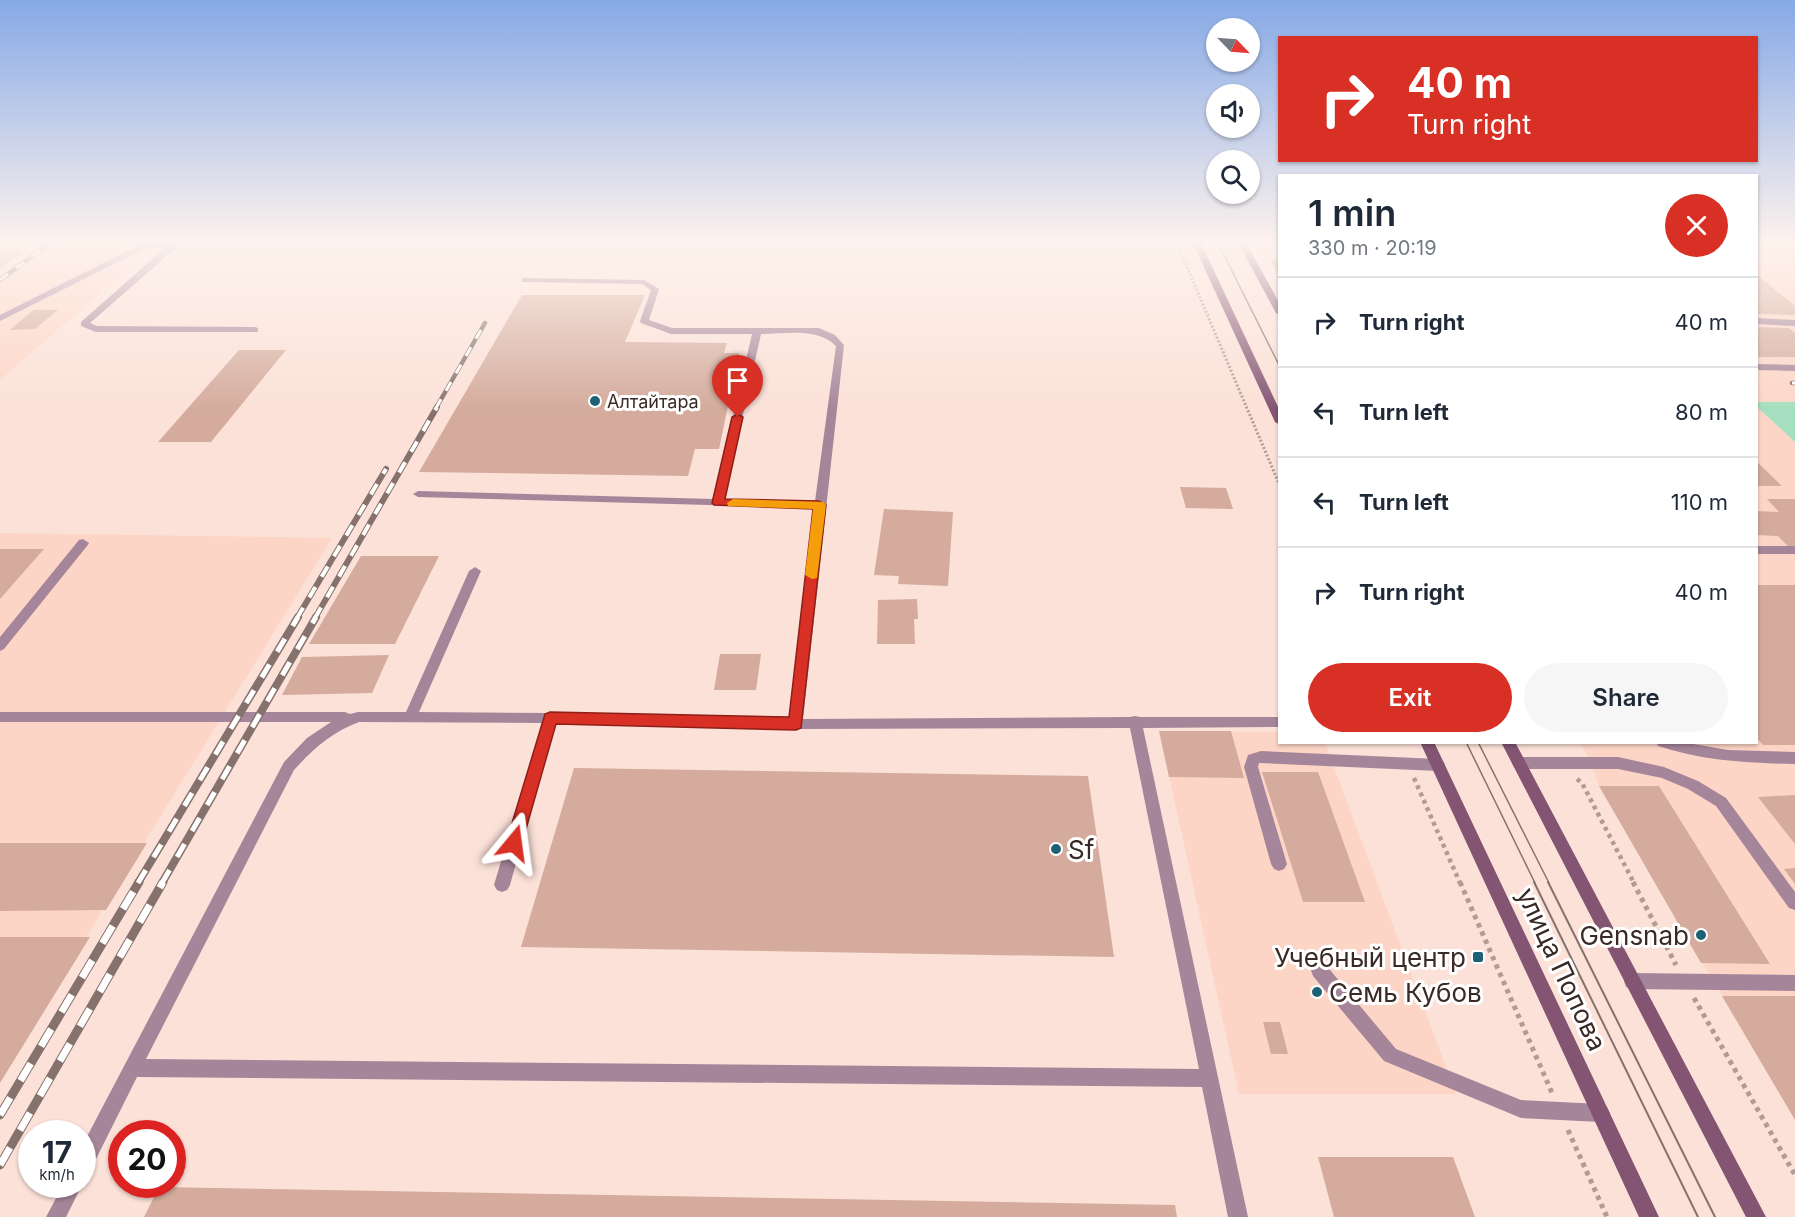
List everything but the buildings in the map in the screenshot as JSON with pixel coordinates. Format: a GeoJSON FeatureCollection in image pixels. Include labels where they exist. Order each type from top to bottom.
{"type":"FeatureCollection","features":[{"type":"Feature","properties":{"kind":"main road"},"geometry":{"type":"LineString","coordinates":[[1222,298],[1278,418]]}},
{"type":"Feature","properties":{"kind":"main road","name":"улица Попова"},"geometry":{"type":"LineString","coordinates":[[1428,744],[1649,1217]]}},
{"type":"Feature","properties":{"kind":"main road"},"geometry":{"type":"LineString","coordinates":[[1509,744],[1756,1217]]}},
{"type":"Feature","properties":{"kind":"lane"},"geometry":{"type":"LineString","coordinates":[[0,318],[40,298]]}},
{"type":"Feature","properties":{"kind":"lane"},"geometry":{"type":"LineString","coordinates":[[113,298],[84,324],[96,329],[255,330]]}},
{"type":"Feature","properties":{"kind":"lane"},"geometry":{"type":"LineString","coordinates":[[652,298],[644,321],[671,331],[819,331],[832,337],[840,345],[819,505],[796,724]]}},
{"type":"Feature","properties":{"kind":"lane"},"geometry":{"type":"LineString","coordinates":[[1758,321],[1795,323]]}},
{"type":"Feature","properties":{"kind":"lane"},"geometry":{"type":"LineString","coordinates":[[718,503],[757,331]]}},
{"type":"Feature","properties":{"kind":"lane"},"geometry":{"type":"LineString","coordinates":[[1758,367],[1795,368]]}},
{"type":"Feature","properties":{"kind":"lane"},"geometry":{"type":"LineString","coordinates":[[418,494],[819,505]]}},
{"type":"Feature","properties":{"kind":"lane"},"geometry":{"type":"LineString","coordinates":[[0,646],[84,543]]}},
{"type":"Feature","properties":{"kind":"lane"},"geometry":{"type":"LineString","coordinates":[[1758,550],[1795,550]]}},
{"type":"Feature","properties":{"kind":"lane"},"geometry":{"type":"LineString","coordinates":[[410,718],[475,571]]}},
{"type":"Feature","properties":{"kind":"lane"},"geometry":{"type":"LineString","coordinates":[[0,717],[550,718],[796,724],[1278,722]]}},
{"type":"Feature","properties":{"kind":"lane"},"geometry":{"type":"LineString","coordinates":[[96,1140],[289,766],[311,741],[334,725],[358,717]]}},
{"type":"Feature","properties":{"kind":"lane"},"geometry":{"type":"LineString","coordinates":[[502,885],[550,718]]}},
{"type":"Feature","properties":{"kind":"lane"},"geometry":{"type":"LineString","coordinates":[[1135,721],[1238,1217]]}},
{"type":"Feature","properties":{"kind":"lane"},"geometry":{"type":"LineString","coordinates":[[1668,744],[1689,752],[1714,756],[1795,758]]}},
{"type":"Feature","properties":{"kind":"lane"},"geometry":{"type":"LineString","coordinates":[[1279,864],[1251,767],[1253,759],[1261,757],[1331,759],[1438,765]]}},
{"type":"Feature","properties":{"kind":"lane"},"geometry":{"type":"LineString","coordinates":[[1519,763],[1630,764],[1664,773],[1708,793],[1721,802],[1794,903]]}},
{"type":"Feature","properties":{"kind":"lane"},"geometry":{"type":"LineString","coordinates":[[1319,970],[1389,1055],[1521,1109],[1601,1113]]}},
{"type":"Feature","properties":{"kind":"lane"},"geometry":{"type":"LineString","coordinates":[[1632,981],[1795,983]]}},
{"type":"Feature","properties":{"kind":"lane"},"geometry":{"type":"LineString","coordinates":[[135,1068],[1210,1078]]}},
{"type":"Feature","properties":{"kind":"lane"},"geometry":{"type":"LineString","coordinates":[[56,1217],[66,1198]]}},
{"type":"Feature","properties":{"kind":"path"},"geometry":{"type":"LineString","coordinates":[[1200,298],[1278,481]]}},
{"type":"Feature","properties":{"kind":"path"},"geometry":{"type":"LineString","coordinates":[[1561,763],[1582,783],[1684,982],[1795,1174]]}},
{"type":"Feature","properties":{"kind":"path"},"geometry":{"type":"LineString","coordinates":[[1408,765],[1607,1217]]}},
{"type":"Feature","properties":{"kind":"shaded area"},"geometry":{"type":"Polygon","coordinates":[[[0,298],[95,298],[0,380],[0,298]]]}},
{"type":"Feature","properties":{"kind":"shaded area"},"geometry":{"type":"Polygon","coordinates":[[[1758,298],[1795,298],[1795,402],[1758,402],[1758,298]]]}},
{"type":"Feature","properties":{"kind":"shaded area"},"geometry":{"type":"Polygon","coordinates":[[[1758,408],[1795,442],[1795,1120],[1599,786],[1588,756],[1581,744],[1758,744],[1758,408]]]}},
{"type":"Feature","properties":{"kind":"shaded area"},"geometry":{"type":"Polygon","coordinates":[[[0,533],[332,538],[0,1077],[0,533]]]}},
{"type":"Feature","properties":{"kind":"shaded area"},"geometry":{"type":"Polygon","coordinates":[[[1159,731],[1278,732],[1278,744],[1325,744],[1456,1094],[1239,1094],[1159,731]]]}},
{"type":"Feature","properties":{"kind":"green space"},"geometry":{"type":"Polygon","coordinates":[[[1758,402],[1795,402],[1795,442],[1758,408],[1758,402]]]}},
{"type":"Feature","properties":{"kind":"tram line"},"geometry":{"type":"LineString","coordinates":[[1245,298],[1278,363]]}},
{"type":"Feature","properties":{"kind":"tram line"},"geometry":{"type":"LineString","coordinates":[[1467,744],[1535,883]]}},
{"type":"Feature","properties":{"kind":"tram line"},"geometry":{"type":"LineString","coordinates":[[1479,744],[1549,883]]}},
{"type":"Feature","properties":{"kind":"tram line"},"geometry":{"type":"LineString","coordinates":[[1534,882],[1698,1217]]}},
{"type":"Feature","properties":{"kind":"tram line"},"geometry":{"type":"LineString","coordinates":[[1548,882],[1715,1217]]}},
{"type":"Feature","properties":{"kind":"railway"},"geometry":{"type":"LineString","coordinates":[[436,408],[485,323]]}},
{"type":"Feature","properties":{"kind":"railway"},"geometry":{"type":"LineString","coordinates":[[315,618],[437,407]]}},
{"type":"Feature","properties":{"kind":"railway"},"geometry":{"type":"LineString","coordinates":[[297,618],[386,469]]}},
{"type":"Feature","properties":{"kind":"railway"},"geometry":{"type":"LineString","coordinates":[[138,883],[298,617]]}},
{"type":"Feature","properties":{"kind":"railway"},"geometry":{"type":"LineString","coordinates":[[162,883],[316,617]]}},
{"type":"Feature","properties":{"kind":"railway"},"geometry":{"type":"LineString","coordinates":[[0,1115],[139,882]]}},
{"type":"Feature","properties":{"kind":"railway"},"geometry":{"type":"LineString","coordinates":[[0,1165],[163,882]]}},
{"type":"Feature","properties":{"kind":"slow traffic"},"geometry":{"type":"LineString","coordinates":[[733,503],[819,505],[812,575]]}},
{"type":"Feature","properties":{"kind":"place","name":"Алтайтара"},"geometry":{"type":"Point","coordinates":[595,401]}},
{"type":"Feature","properties":{"kind":"place","name":"Sf"},"geometry":{"type":"Point","coordinates":[1056,849]}},
{"type":"Feature","properties":{"kind":"place","name":"Gensnab"},"geometry":{"type":"Point","coordinates":[1701,935]}},
{"type":"Feature","properties":{"kind":"place","name":"Учебный центр"},"geometry":{"type":"Point","coordinates":[1478,957]}},
{"type":"Feature","properties":{"kind":"place","name":"Семь Кубов"},"geometry":{"type":"Point","coordinates":[1317,992]}},
{"type":"Feature","properties":{"kind":"route"},"geometry":{"type":"LineString","coordinates":[[514,843],[550,718],[796,724],[819,505],[718,503],[738,417]]}}]}
